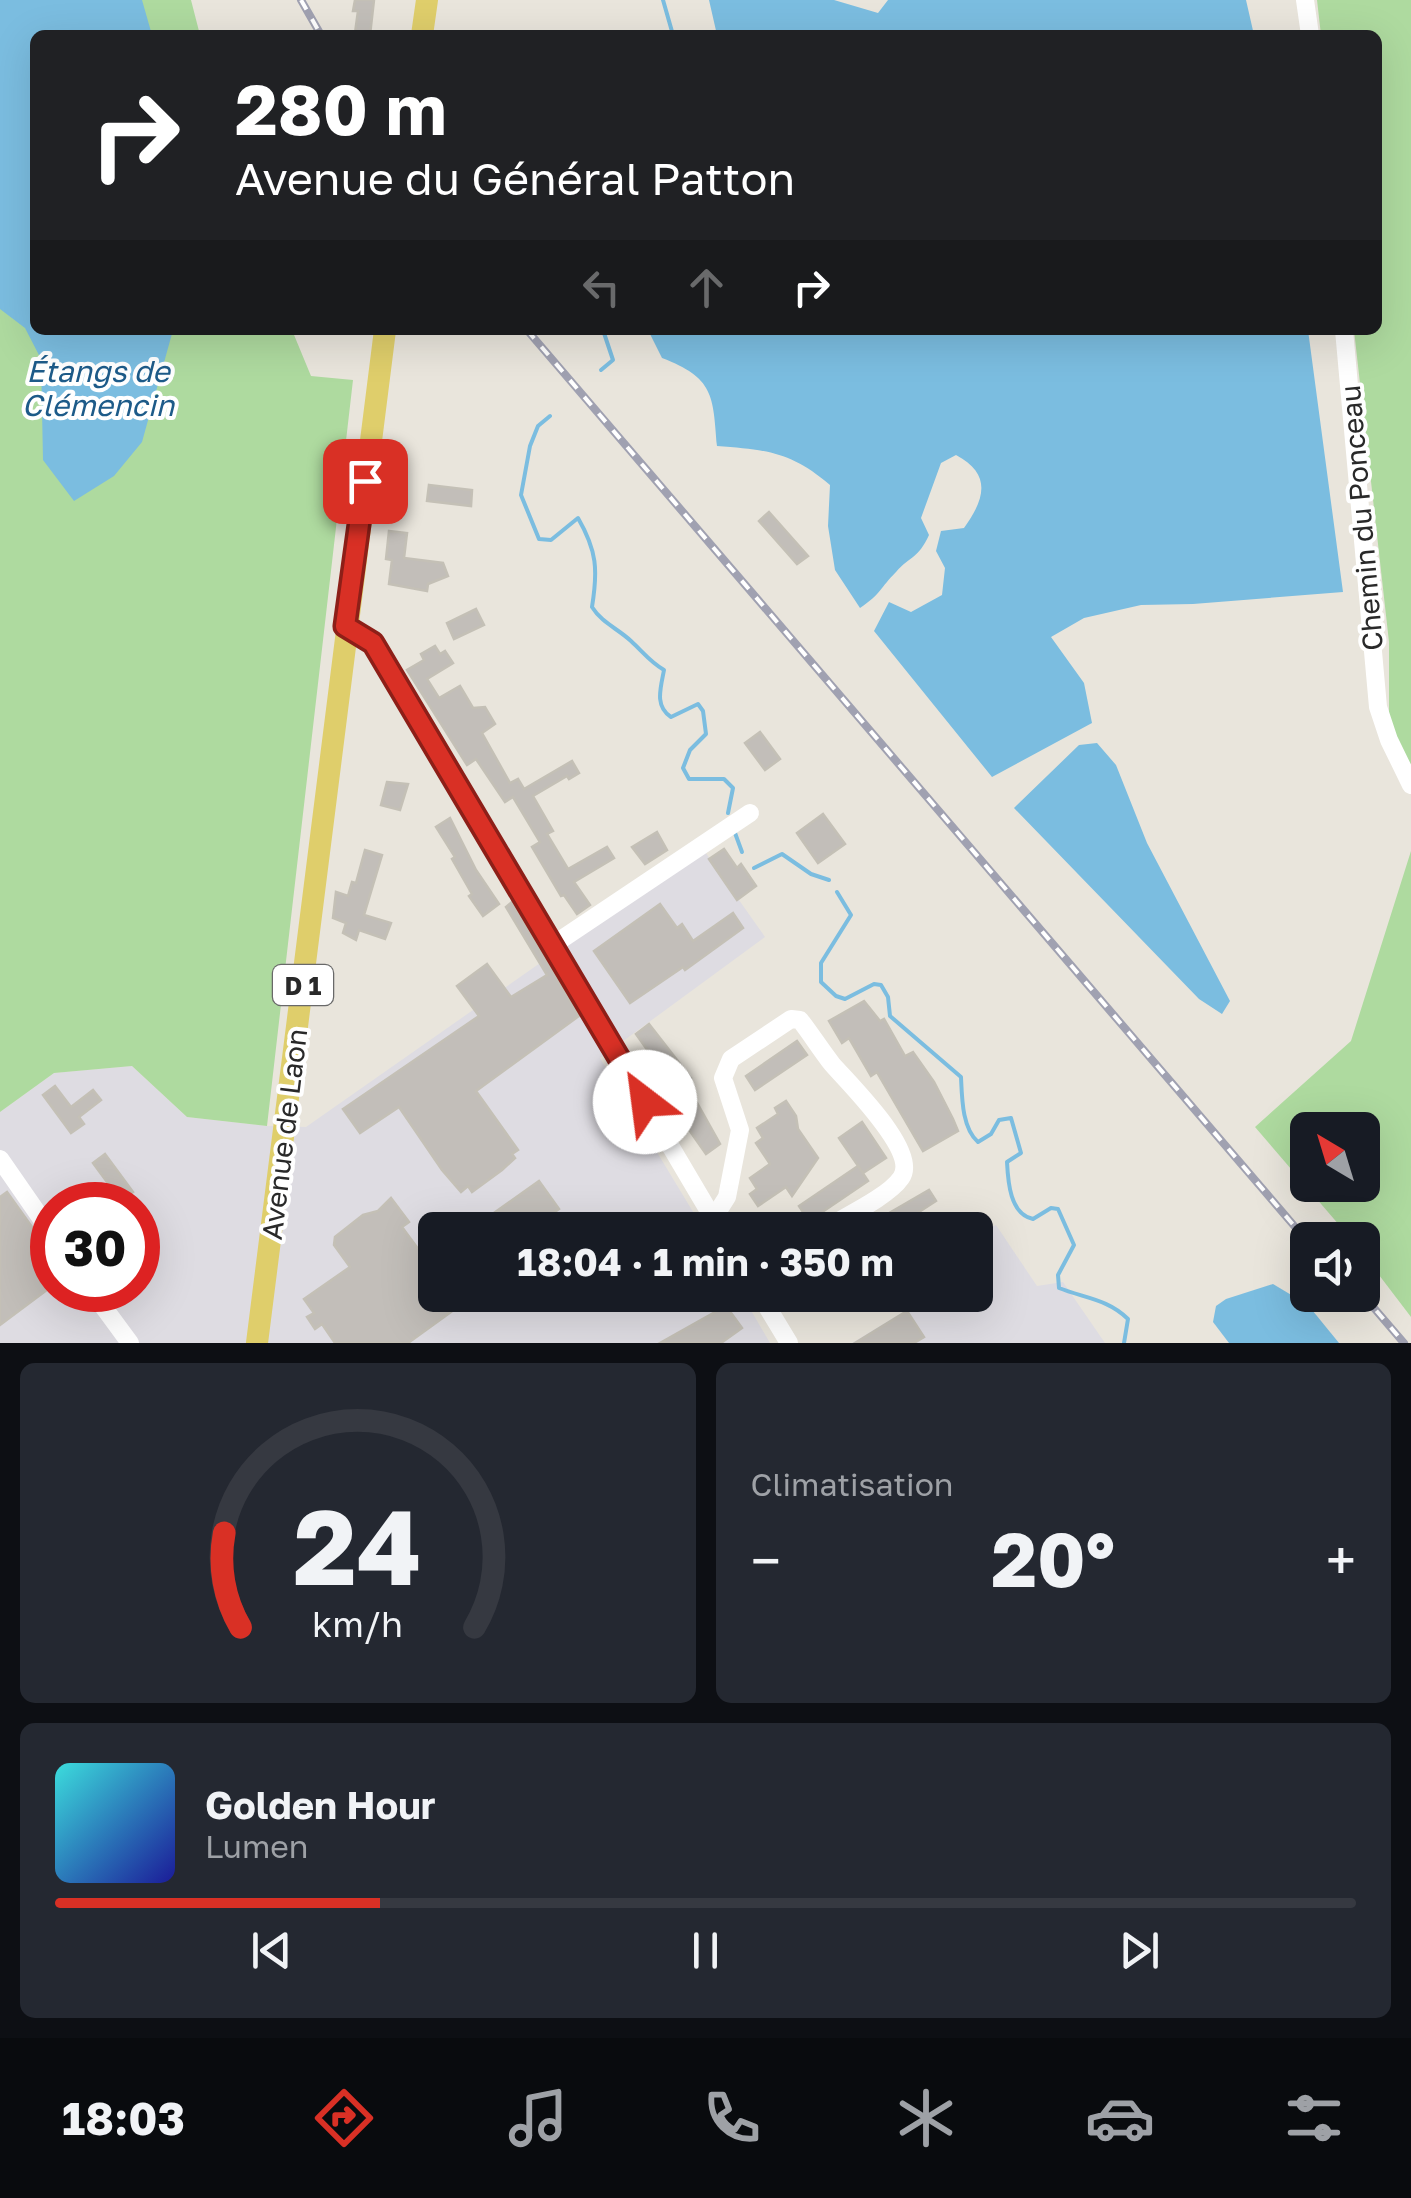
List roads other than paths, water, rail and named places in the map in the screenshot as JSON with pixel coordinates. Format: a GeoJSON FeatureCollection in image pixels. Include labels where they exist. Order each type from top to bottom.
{"type":"FeatureCollection","features":[{"type":"Feature","properties":{"kind":"main road"},"geometry":{"type":"LineString","coordinates":[[423,30],[426,0]]}},
{"type":"Feature","properties":{"kind":"main road","name":"D 1"},"geometry":{"type":"LineString","coordinates":[[345,626],[384,335]]}},
{"type":"Feature","properties":{"kind":"main road","name":"Avenue de Laon"},"geometry":{"type":"LineString","coordinates":[[258,1343],[345,626]]}},
{"type":"Feature","properties":{"kind":"street"},"geometry":{"type":"LineString","coordinates":[[1306,0],[1309,30]]}},
{"type":"Feature","properties":{"kind":"street","name":"Chemin du Ponceau"},"geometry":{"type":"LineString","coordinates":[[1344,335],[1378,707],[1411,785]]}},
{"type":"Feature","properties":{"kind":"street"},"geometry":{"type":"LineString","coordinates":[[345,626],[373,643],[709,1212]]}},
{"type":"Feature","properties":{"kind":"street"},"geometry":{"type":"LineString","coordinates":[[552,945],[750,814]]}},
{"type":"Feature","properties":{"kind":"street"},"geometry":{"type":"LineString","coordinates":[[721,1212],[740,1130],[723,1078],[731,1059],[791,1019],[800,1020],[874,1110],[905,1161],[904,1174],[895,1186],[852,1212]]}},
{"type":"Feature","properties":{"kind":"street"},"geometry":{"type":"LineString","coordinates":[[0,1159],[30,1202]]}},
{"type":"Feature","properties":{"kind":"street"},"geometry":{"type":"LineString","coordinates":[[107,1312],[130,1343]]}},
{"type":"Feature","properties":{"kind":"street"},"geometry":{"type":"LineString","coordinates":[[771,1312],[790,1343]]}},
{"type":"Feature","properties":{"kind":"water","name":"Étangs de Clémencin"},"geometry":{"type":"Polygon","coordinates":[[[0,0],[142,0],[151,30],[30,30],[30,335],[172,335],[142,442],[114,476],[74,501],[43,460],[41,359],[25,328],[0,309],[0,0]]]}},
{"type":"Feature","properties":{"kind":"water"},"geometry":{"type":"Polygon","coordinates":[[[709,0],[834,0],[878,13],[888,0],[1246,0],[1253,30],[716,30],[709,0]]]}},
{"type":"Feature","properties":{"kind":"water"},"geometry":{"type":"Polygon","coordinates":[[[650,335],[1309,335],[1343,592],[1141,605],[1084,618],[1051,637],[1084,683],[1092,723],[992,777],[874,631],[889,602],[911,612],[942,595],[945,568],[936,551],[941,531],[964,528],[977,507],[981,488],[975,470],[956,455],[941,463],[921,518],[929,535],[925,543],[860,608],[835,570],[828,526],[830,485],[791,459],[717,446],[708,390],[692,373],[662,358],[650,335]]]}},
{"type":"Feature","properties":{"kind":"water"},"geometry":{"type":"Polygon","coordinates":[[[1097,743],[1116,765],[1147,843],[1230,1001],[1222,1014],[1199,999],[1014,808],[1079,745],[1097,743]]]}},
{"type":"Feature","properties":{"kind":"water"},"geometry":{"type":"Polygon","coordinates":[[[1273,1284],[1290,1294],[1290,1312],[1314,1312],[1339,1343],[1229,1343],[1213,1322],[1216,1306],[1273,1284]]]}},
{"type":"Feature","properties":{"kind":"waterway"},"geometry":{"type":"LineString","coordinates":[[663,0],[672,30]]}},
{"type":"Feature","properties":{"kind":"waterway"},"geometry":{"type":"LineString","coordinates":[[601,370],[613,360],[605,335]]}},
{"type":"Feature","properties":{"kind":"waterway"},"geometry":{"type":"LineString","coordinates":[[550,416],[538,426],[530,446],[521,495],[539,539],[551,540],[578,518],[594,561],[592,607],[664,670],[660,696],[666,713],[671,717],[698,704],[703,711],[706,734],[690,750],[683,768],[689,779],[724,779],[733,788],[728,813]]}},
{"type":"Feature","properties":{"kind":"waterway"},"geometry":{"type":"LineString","coordinates":[[735,833],[742,852]]}},
{"type":"Feature","properties":{"kind":"waterway"},"geometry":{"type":"LineString","coordinates":[[754,868],[782,854],[811,874],[829,880]]}},
{"type":"Feature","properties":{"kind":"waterway"},"geometry":{"type":"LineString","coordinates":[[837,892],[851,915],[821,963],[821,982],[845,999],[874,984],[881,985],[888,997],[890,1016],[961,1077],[966,1121],[978,1142],[991,1134],[999,1120],[1011,1118],[1021,1153],[1007,1162],[1015,1204],[1033,1219],[1051,1208],[1058,1209],[1074,1245],[1058,1275],[1059,1288],[1120,1312],[1128,1319],[1124,1343]]}},
{"type":"Feature","properties":{"kind":"railway"},"geometry":{"type":"LineString","coordinates":[[301,0],[318,30]]}},
{"type":"Feature","properties":{"kind":"railway"},"geometry":{"type":"LineString","coordinates":[[531,335],[1291,1222]]}},
{"type":"Feature","properties":{"kind":"railway"},"geometry":{"type":"LineString","coordinates":[[1377,1312],[1404,1343]]}}]}
